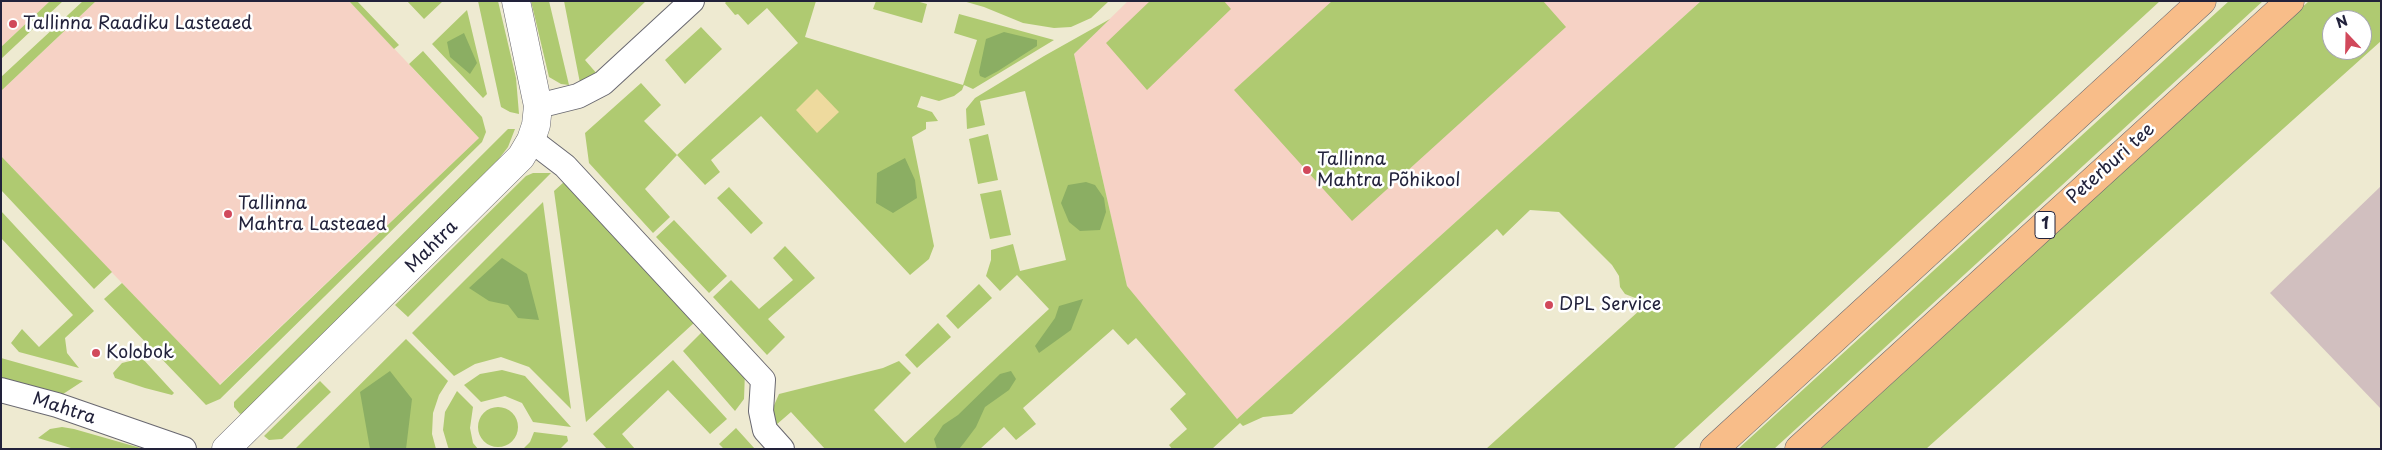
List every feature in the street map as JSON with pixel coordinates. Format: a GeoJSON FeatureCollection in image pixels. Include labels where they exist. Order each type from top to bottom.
{"type":"FeatureCollection","features":[{"type":"Feature","properties":{"kind":"highway"},"geometry":{"type":"LineString","coordinates":[[1714,449],[2202,1]]}},
{"type":"Feature","properties":{"kind":"highway","name":"Peterburi tee"},"geometry":{"type":"LineString","coordinates":[[1799,449],[2290,1]]}},
{"type":"Feature","properties":{"kind":"street","name":"Mahtra"},"geometry":{"type":"LineString","coordinates":[[226,449],[469,210],[521,156],[531,140],[536,125],[538,106],[516,1]]}},
{"type":"Feature","properties":{"kind":"street"},"geometry":{"type":"LineString","coordinates":[[538,106],[578,96],[604,83],[692,1]]}},
{"type":"Feature","properties":{"kind":"street"},"geometry":{"type":"LineString","coordinates":[[531,140],[565,166],[763,380],[761,411],[765,430],[782,449]]}},
{"type":"Feature","properties":{"kind":"street","name":"Mahtra"},"geometry":{"type":"LineString","coordinates":[[1,390],[57,405],[184,449]]}},
{"type":"Feature","properties":{"kind":"shaded area","name":"Tallinna Raadiku Lasteaed"},"geometry":{"type":"Polygon","coordinates":[[[1,1],[50,1],[1,47],[1,1]]]}},
{"type":"Feature","properties":{"kind":"shaded area","name":"Tallinna Mahtra Lasteaed"},"geometry":{"type":"Polygon","coordinates":[[[96,1],[349,1],[479,138],[219,385],[1,156],[1,91],[96,1]]]}},
{"type":"Feature","properties":{"kind":"shaded area","name":"Tallinna Mahtra Põhikool"},"geometry":{"type":"Polygon","coordinates":[[[1128,1],[1701,1],[1237,419],[1127,287],[1074,54],[1128,1]]]}},
{"type":"Feature","properties":{"kind":"shaded area"},"geometry":{"type":"Polygon","coordinates":[[[2381,186],[2381,409],[2270,293],[2381,186]]]}},
{"type":"Feature","properties":{"kind":"green space"},"geometry":{"type":"Polygon","coordinates":[[[50,1],[63,1],[1,59],[1,47],[50,1]]]}},
{"type":"Feature","properties":{"kind":"green space"},"geometry":{"type":"Polygon","coordinates":[[[83,1],[96,1],[1,91],[1,77],[83,1]]]}},
{"type":"Feature","properties":{"kind":"green space"},"geometry":{"type":"Polygon","coordinates":[[[349,1],[357,1],[399,45],[394,49],[349,1]]]}},
{"type":"Feature","properties":{"kind":"green space"},"geometry":{"type":"Polygon","coordinates":[[[407,1],[443,1],[424,19],[407,1]]]}},
{"type":"Feature","properties":{"kind":"green space"},"geometry":{"type":"Polygon","coordinates":[[[478,1],[498,1],[516,78],[519,114],[501,107],[478,1]]]}},
{"type":"Feature","properties":{"kind":"green space"},"geometry":{"type":"Polygon","coordinates":[[[531,1],[549,1],[569,85],[561,84],[549,77],[531,1]]]}},
{"type":"Feature","properties":{"kind":"green space"},"geometry":{"type":"Polygon","coordinates":[[[564,1],[646,1],[585,60],[598,75],[580,83],[564,1]]]}},
{"type":"Feature","properties":{"kind":"green space"},"geometry":{"type":"Polygon","coordinates":[[[727,1],[816,1],[805,37],[963,85],[977,40],[954,33],[959,14],[1054,40],[973,89],[964,85],[962,90],[954,96],[939,101],[921,96],[917,107],[932,112],[938,121],[926,122],[926,129],[912,137],[934,246],[929,259],[910,275],[761,116],[711,160],[720,172],[705,185],[677,155],[798,43],[767,8],[748,25],[738,14],[735,15],[725,3],[727,1]]]}},
{"type":"Feature","properties":{"kind":"green space"},"geometry":{"type":"Polygon","coordinates":[[[876,1],[916,1],[927,4],[922,23],[873,9],[876,1]]]}},
{"type":"Feature","properties":{"kind":"green space"},"geometry":{"type":"Polygon","coordinates":[[[963,1],[1109,1],[1091,18],[1071,27],[1054,28],[1023,23],[984,7],[963,1]]]}},
{"type":"Feature","properties":{"kind":"green space"},"geometry":{"type":"Polygon","coordinates":[[[1150,1],[1224,1],[1231,9],[1147,90],[1106,43],[1150,1]]]}},
{"type":"Feature","properties":{"kind":"green space"},"geometry":{"type":"Polygon","coordinates":[[[1332,1],[1543,1],[1566,27],[1352,221],[1234,90],[1332,1]]]}},
{"type":"Feature","properties":{"kind":"green space"},"geometry":{"type":"Polygon","coordinates":[[[1701,1],[2160,1],[1673,449],[1486,449],[1640,310],[1643,301],[1625,294],[1620,287],[1619,276],[1612,265],[1559,212],[1530,210],[1503,236],[1497,229],[1292,414],[1263,417],[1243,426],[1240,423],[1212,449],[1172,449],[1169,445],[1187,429],[1170,409],[1186,394],[1136,338],[1128,345],[1113,329],[1023,408],[1036,424],[1016,440],[1004,427],[980,449],[825,449],[791,412],[776,425],[772,410],[779,394],[883,368],[899,361],[911,373],[874,410],[905,443],[1049,309],[1017,275],[1000,291],[986,276],[991,260],[991,250],[1013,244],[1020,271],[1066,260],[1025,91],[980,101],[985,125],[967,129],[966,109],[975,98],[1110,19],[1074,54],[1127,286],[1237,419],[1701,1]]]}},
{"type":"Feature","properties":{"kind":"green space"},"geometry":{"type":"Polygon","coordinates":[[[2229,1],[2263,1],[1774,449],[1738,449],[2229,1]]]}},
{"type":"Feature","properties":{"kind":"green space"},"geometry":{"type":"Polygon","coordinates":[[[2309,1],[2381,1],[2381,41],[2372,49],[2372,10],[2322,10],[2322,60],[2360,60],[1926,449],[1820,449],[2309,1]]]}},
{"type":"Feature","properties":{"kind":"green space"},"geometry":{"type":"Polygon","coordinates":[[[467,10],[487,94],[483,98],[432,44],[467,10]]]}},
{"type":"Feature","properties":{"kind":"green space"},"geometry":{"type":"Polygon","coordinates":[[[701,27],[722,49],[685,84],[665,60],[701,27]]]}},
{"type":"Feature","properties":{"kind":"green space"},"geometry":{"type":"Polygon","coordinates":[[[1004,32],[1037,40],[1037,46],[985,78],[980,76],[979,72],[986,39],[1004,32]]]}},
{"type":"Feature","properties":{"kind":"green space"},"geometry":{"type":"Polygon","coordinates":[[[464,33],[477,63],[470,74],[450,57],[447,42],[464,33]]]}},
{"type":"Feature","properties":{"kind":"green space"},"geometry":{"type":"Polygon","coordinates":[[[423,51],[482,117],[486,132],[482,142],[220,399],[206,405],[104,299],[122,283],[220,385],[479,138],[409,64],[423,51]]]}},
{"type":"Feature","properties":{"kind":"green space"},"geometry":{"type":"Polygon","coordinates":[[[641,83],[661,105],[644,121],[677,155],[645,189],[670,217],[653,233],[589,163],[585,133],[641,83]]]}},
{"type":"Feature","properties":{"kind":"green space"},"geometry":{"type":"Polygon","coordinates":[[[508,129],[515,129],[508,147],[498,160],[245,412],[240,414],[234,407],[234,402],[508,129]]]}},
{"type":"Feature","properties":{"kind":"green space"},"geometry":{"type":"Polygon","coordinates":[[[988,134],[998,180],[978,184],[969,139],[988,134]]]}},
{"type":"Feature","properties":{"kind":"green space"},"geometry":{"type":"Polygon","coordinates":[[[1,156],[112,272],[94,289],[1,190],[1,156]]]}},
{"type":"Feature","properties":{"kind":"green space"},"geometry":{"type":"Polygon","coordinates":[[[905,158],[915,180],[917,198],[893,213],[876,203],[877,173],[905,158]]]}},
{"type":"Feature","properties":{"kind":"green space"},"geometry":{"type":"Polygon","coordinates":[[[533,173],[551,173],[408,317],[395,305],[526,176],[533,173]]]}},
{"type":"Feature","properties":{"kind":"green space"},"geometry":{"type":"Polygon","coordinates":[[[564,182],[695,322],[586,422],[554,191],[564,182]]]}},
{"type":"Feature","properties":{"kind":"green space"},"geometry":{"type":"Polygon","coordinates":[[[1086,182],[1095,185],[1104,198],[1106,212],[1100,230],[1080,231],[1069,222],[1061,203],[1068,185],[1086,182]]]}},
{"type":"Feature","properties":{"kind":"green space"},"geometry":{"type":"Polygon","coordinates":[[[729,187],[763,223],[751,234],[717,198],[729,187]]]}},
{"type":"Feature","properties":{"kind":"green space"},"geometry":{"type":"Polygon","coordinates":[[[1001,190],[1011,235],[990,239],[980,194],[1001,190]]]}},
{"type":"Feature","properties":{"kind":"green space"},"geometry":{"type":"Polygon","coordinates":[[[543,202],[571,409],[529,367],[501,357],[475,364],[454,376],[412,333],[543,202]]]}},
{"type":"Feature","properties":{"kind":"green space"},"geometry":{"type":"Polygon","coordinates":[[[1,211],[94,311],[65,338],[67,353],[79,368],[19,352],[11,343],[22,329],[39,347],[73,315],[1,238],[1,211]]]}},
{"type":"Feature","properties":{"kind":"green space"},"geometry":{"type":"Polygon","coordinates":[[[674,220],[727,276],[709,293],[656,237],[674,220]]]}},
{"type":"Feature","properties":{"kind":"green space"},"geometry":{"type":"Polygon","coordinates":[[[785,246],[815,278],[768,319],[785,337],[767,355],[713,297],[731,280],[759,309],[793,280],[773,258],[785,246]]]}},
{"type":"Feature","properties":{"kind":"green space"},"geometry":{"type":"Polygon","coordinates":[[[502,258],[527,274],[539,320],[518,318],[508,305],[489,301],[469,288],[502,258]]]}},
{"type":"Feature","properties":{"kind":"green space"},"geometry":{"type":"Polygon","coordinates":[[[979,284],[992,298],[958,329],[946,316],[979,284]]]}},
{"type":"Feature","properties":{"kind":"green space"},"geometry":{"type":"Polygon","coordinates":[[[1083,299],[1071,330],[1039,353],[1035,346],[1055,318],[1059,306],[1083,299]]]}},
{"type":"Feature","properties":{"kind":"green space"},"geometry":{"type":"Polygon","coordinates":[[[938,323],[951,337],[917,368],[905,355],[938,323]]]}},
{"type":"Feature","properties":{"kind":"green space"},"geometry":{"type":"Polygon","coordinates":[[[704,330],[745,372],[744,399],[735,411],[683,351],[704,330]]]}},
{"type":"Feature","properties":{"kind":"green space"},"geometry":{"type":"Polygon","coordinates":[[[406,339],[448,381],[439,395],[433,413],[432,434],[436,449],[295,449],[406,339]]]}},
{"type":"Feature","properties":{"kind":"green space"},"geometry":{"type":"Polygon","coordinates":[[[1,358],[83,381],[60,396],[1,378],[1,358]]]}},
{"type":"Feature","properties":{"kind":"green space"},"geometry":{"type":"Polygon","coordinates":[[[142,358],[174,393],[172,395],[115,378],[113,373],[122,363],[142,358]]]}},
{"type":"Feature","properties":{"kind":"green space"},"geometry":{"type":"Polygon","coordinates":[[[673,360],[727,419],[710,434],[668,390],[622,434],[635,449],[607,449],[593,434],[673,360]]]}},
{"type":"Feature","properties":{"kind":"green space"},"geometry":{"type":"Polygon","coordinates":[[[502,370],[525,376],[571,427],[533,422],[522,403],[505,396],[481,402],[464,385],[480,374],[502,370]]]}},
{"type":"Feature","properties":{"kind":"green space"},"geometry":{"type":"Polygon","coordinates":[[[390,371],[412,399],[406,449],[370,449],[360,392],[390,371]]]}},
{"type":"Feature","properties":{"kind":"green space"},"geometry":{"type":"Polygon","coordinates":[[[1011,371],[1016,379],[1009,390],[985,407],[976,427],[959,449],[937,449],[934,439],[943,425],[958,415],[1000,374],[1011,371]]]}},
{"type":"Feature","properties":{"kind":"green space"},"geometry":{"type":"Polygon","coordinates":[[[320,381],[331,392],[282,439],[269,440],[264,436],[320,381]]]}},
{"type":"Feature","properties":{"kind":"green space"},"geometry":{"type":"Polygon","coordinates":[[[457,391],[473,407],[470,428],[473,443],[478,449],[449,449],[448,447],[443,430],[445,412],[457,391]]]}},
{"type":"Feature","properties":{"kind":"green space"},"geometry":{"type":"Polygon","coordinates":[[[502,407],[509,410],[515,416],[518,427],[517,435],[509,444],[502,447],[494,447],[487,444],[479,435],[478,423],[481,416],[490,408],[502,407]]]}},
{"type":"Feature","properties":{"kind":"green space"},"geometry":{"type":"Polygon","coordinates":[[[62,427],[144,449],[74,449],[38,438],[50,429],[62,427]]]}},
{"type":"Feature","properties":{"kind":"green space"},"geometry":{"type":"Polygon","coordinates":[[[736,428],[755,449],[724,449],[719,444],[736,428]]]}},
{"type":"Feature","properties":{"kind":"green space"},"geometry":{"type":"Polygon","coordinates":[[[534,432],[567,436],[568,441],[560,449],[523,449],[530,442],[534,432]]]}},
{"type":"Feature","properties":{"kind":"sand"},"geometry":{"type":"Polygon","coordinates":[[[817,89],[839,112],[817,133],[796,110],[817,89]]]}},
{"type":"Feature","properties":{"kind":"place","name":"Tallinna Raadiku Lasteaed"},"geometry":{"type":"Point","coordinates":[13,24]}},
{"type":"Feature","properties":{"kind":"place","name":"Tallinna Mahtra Põhikool"},"geometry":{"type":"Point","coordinates":[1307,170]}},
{"type":"Feature","properties":{"kind":"place","name":"Tallinna Mahtra Lasteaed"},"geometry":{"type":"Point","coordinates":[228,214]}},
{"type":"Feature","properties":{"kind":"place","name":"DPL Service"},"geometry":{"type":"Point","coordinates":[1549,305]}},
{"type":"Feature","properties":{"kind":"place","name":"Kolobok"},"geometry":{"type":"Point","coordinates":[96,353]}}]}
